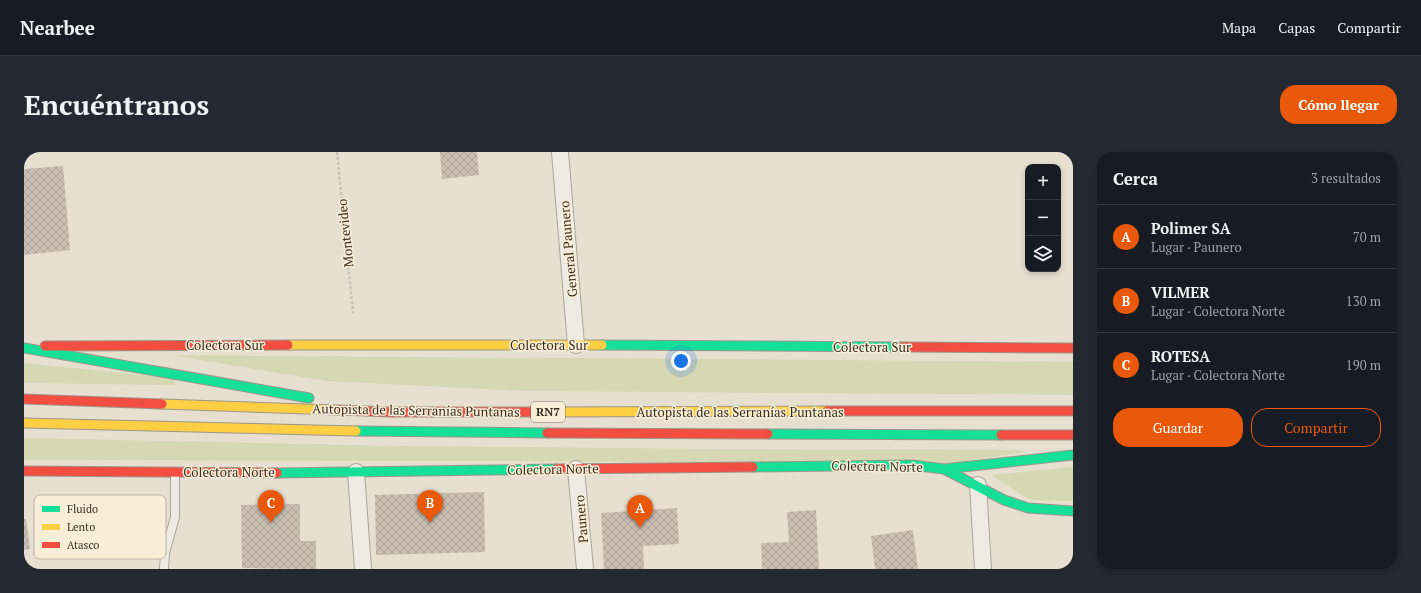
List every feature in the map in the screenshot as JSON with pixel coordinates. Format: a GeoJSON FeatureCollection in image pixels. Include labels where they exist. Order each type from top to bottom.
{"type":"FeatureCollection","features":[{"type":"Feature","properties":{"kind":"main road","name":"Colectora Sur"},"geometry":{"type":"LineString","coordinates":[[24,347],[576,345],[1073,348]]}},
{"type":"Feature","properties":{"kind":"main road"},"geometry":{"type":"LineString","coordinates":[[24,347],[391,412]]}},
{"type":"Feature","properties":{"kind":"main road","name":"Autopista de las Serranías Puntanas"},"geometry":{"type":"LineString","coordinates":[[24,399],[391,412],[1073,411]]}},
{"type":"Feature","properties":{"kind":"main road","name":"Autopista de las Serranías Puntanas"},"geometry":{"type":"LineString","coordinates":[[24,423],[392,432],[1073,435]]}},
{"type":"Feature","properties":{"kind":"main road"},"geometry":{"type":"LineString","coordinates":[[944,469],[1073,455]]}},
{"type":"Feature","properties":{"kind":"main road","name":"Colectora Norte"},"geometry":{"type":"LineString","coordinates":[[24,471],[250,473],[912,465],[944,469],[978,485],[1004,500],[1028,508],[1073,511]]}},
{"type":"Feature","properties":{"kind":"street","name":"General Paunero"},"geometry":{"type":"LineString","coordinates":[[560,152],[576,345]]}},
{"type":"Feature","properties":{"kind":"street","name":"Paunero"},"geometry":{"type":"LineString","coordinates":[[576,469],[586,569]]}},
{"type":"Feature","properties":{"kind":"street"},"geometry":{"type":"LineString","coordinates":[[356,472],[363,569]]}},
{"type":"Feature","properties":{"kind":"street"},"geometry":{"type":"LineString","coordinates":[[978,485],[983,569]]}},
{"type":"Feature","properties":{"kind":"lane"},"geometry":{"type":"LineString","coordinates":[[166,549],[175,517],[175,472]]}},
{"type":"Feature","properties":{"kind":"lane"},"geometry":{"type":"LineString","coordinates":[[164,569],[165,559]]}},
{"type":"Feature","properties":{"kind":"path","name":"Montevideo"},"geometry":{"type":"LineString","coordinates":[[337,152],[354,313]]}},
{"type":"Feature","properties":{"kind":"green space"},"geometry":{"type":"Polygon","coordinates":[[[170,355],[1073,362],[1073,395],[523,391],[327,381],[170,355]]]}},
{"type":"Feature","properties":{"kind":"green space"},"geometry":{"type":"Polygon","coordinates":[[[24,363],[174,378],[175,385],[24,383],[24,363]]]}},
{"type":"Feature","properties":{"kind":"green space"},"geometry":{"type":"Polygon","coordinates":[[[24,438],[400,446],[1018,450],[1024,452],[948,464],[24,460],[24,438]]]}},
{"type":"Feature","properties":{"kind":"green space"},"geometry":{"type":"Polygon","coordinates":[[[1073,467],[1073,501],[1030,500],[991,475],[1073,467]]]}},
{"type":"Feature","properties":{"kind":"building"},"geometry":{"type":"Polygon","coordinates":[[[440,152],[477,152],[479,175],[442,179],[440,152]]]}},
{"type":"Feature","properties":{"kind":"building"},"geometry":{"type":"Polygon","coordinates":[[[63,166],[70,250],[24,255],[24,169],[63,166]]]}},
{"type":"Feature","properties":{"kind":"building"},"geometry":{"type":"Polygon","coordinates":[[[484,492],[485,552],[376,555],[375,495],[484,492]]]}},
{"type":"Feature","properties":{"kind":"building"},"geometry":{"type":"Polygon","coordinates":[[[300,504],[300,541],[316,541],[316,569],[242,568],[241,505],[300,504]]]}},
{"type":"Feature","properties":{"kind":"building"},"geometry":{"type":"Polygon","coordinates":[[[677,508],[679,544],[643,546],[644,569],[604,569],[601,513],[677,508]]]}},
{"type":"Feature","properties":{"kind":"building"},"geometry":{"type":"Polygon","coordinates":[[[816,510],[819,569],[762,569],[761,543],[789,542],[787,512],[816,510]]]}},
{"type":"Feature","properties":{"kind":"building"},"geometry":{"type":"Polygon","coordinates":[[[24,519],[26,519],[30,549],[24,550],[24,519]]]}},
{"type":"Feature","properties":{"kind":"building"},"geometry":{"type":"Polygon","coordinates":[[[913,530],[918,569],[875,569],[871,536],[913,530]]]}},
{"type":"Feature","properties":{"kind":"traffic: fast"},"geometry":{"type":"LineString","coordinates":[[602,345],[902,347]]}},
{"type":"Feature","properties":{"kind":"traffic: fast"},"geometry":{"type":"LineString","coordinates":[[24,348],[309,398]]}},
{"type":"Feature","properties":{"kind":"traffic: fast"},"geometry":{"type":"LineString","coordinates":[[356,431],[547,433]]}},
{"type":"Feature","properties":{"kind":"traffic: fast"},"geometry":{"type":"LineString","coordinates":[[768,434],[1001,435]]}},
{"type":"Feature","properties":{"kind":"traffic: fast"},"geometry":{"type":"LineString","coordinates":[[944,469],[1073,455]]}},
{"type":"Feature","properties":{"kind":"traffic: fast"},"geometry":{"type":"LineString","coordinates":[[753,467],[912,465],[944,469],[1004,500],[1028,508],[1073,511]]}},
{"type":"Feature","properties":{"kind":"traffic: fast"},"geometry":{"type":"LineString","coordinates":[[277,473],[556,469]]}},
{"type":"Feature","properties":{"kind":"traffic: slow"},"geometry":{"type":"LineString","coordinates":[[288,345],[602,345]]}},
{"type":"Feature","properties":{"kind":"traffic: slow"},"geometry":{"type":"LineString","coordinates":[[162,404],[338,410]]}},
{"type":"Feature","properties":{"kind":"traffic: slow"},"geometry":{"type":"LineString","coordinates":[[545,412],[827,411]]}},
{"type":"Feature","properties":{"kind":"traffic: slow"},"geometry":{"type":"LineString","coordinates":[[24,423],[356,431]]}},
{"type":"Feature","properties":{"kind":"traffic: jam"},"geometry":{"type":"LineString","coordinates":[[45,346],[288,345]]}},
{"type":"Feature","properties":{"kind":"traffic: jam"},"geometry":{"type":"LineString","coordinates":[[902,347],[1073,348]]}},
{"type":"Feature","properties":{"kind":"traffic: jam"},"geometry":{"type":"LineString","coordinates":[[24,399],[162,404]]}},
{"type":"Feature","properties":{"kind":"traffic: jam"},"geometry":{"type":"LineString","coordinates":[[338,410],[391,412],[545,412]]}},
{"type":"Feature","properties":{"kind":"traffic: jam"},"geometry":{"type":"LineString","coordinates":[[827,411],[1073,411]]}},
{"type":"Feature","properties":{"kind":"traffic: jam"},"geometry":{"type":"LineString","coordinates":[[547,433],[768,434]]}},
{"type":"Feature","properties":{"kind":"traffic: jam"},"geometry":{"type":"LineString","coordinates":[[1001,435],[1073,435]]}},
{"type":"Feature","properties":{"kind":"traffic: jam"},"geometry":{"type":"LineString","coordinates":[[556,469],[753,467]]}},
{"type":"Feature","properties":{"kind":"traffic: jam"},"geometry":{"type":"LineString","coordinates":[[24,471],[277,473]]}},
{"type":"Feature","properties":{"kind":"place","name":"ROTESA"},"geometry":{"type":"Point","coordinates":[271,523]}},
{"type":"Feature","properties":{"kind":"place","name":"VILMER"},"geometry":{"type":"Point","coordinates":[430,523]}},
{"type":"Feature","properties":{"kind":"place","name":"Polimer SA"},"geometry":{"type":"Point","coordinates":[640,528]}}]}
